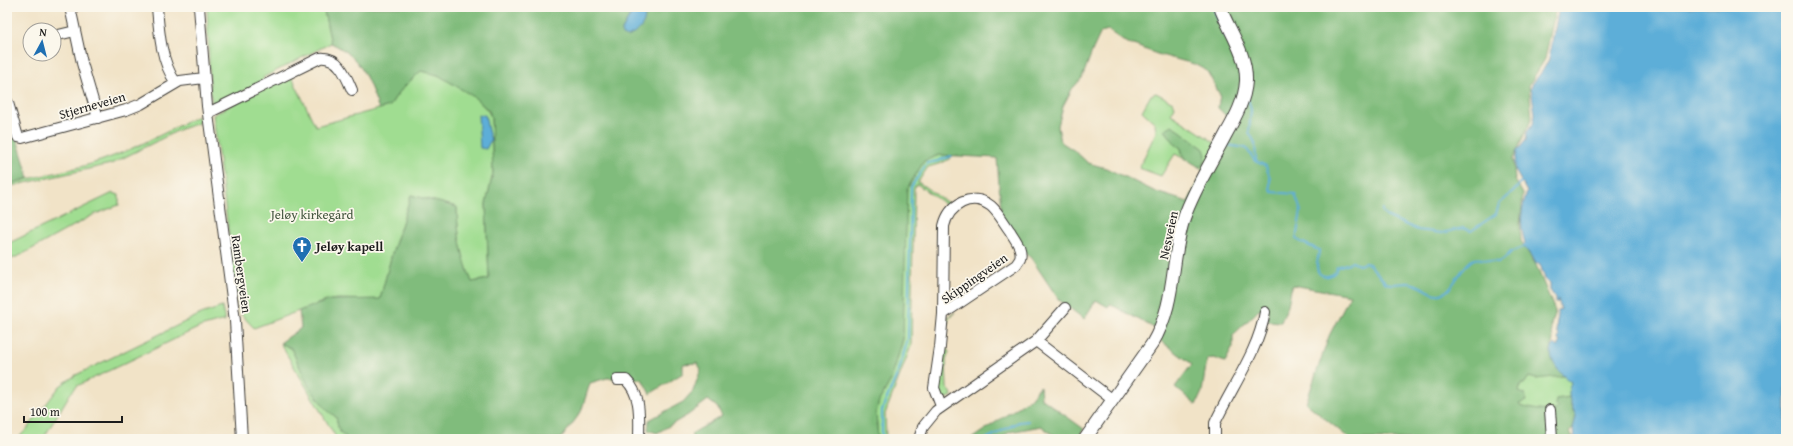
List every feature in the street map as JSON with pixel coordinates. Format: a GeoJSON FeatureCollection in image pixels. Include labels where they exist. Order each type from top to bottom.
{"type":"FeatureCollection","features":[{"type":"Feature","properties":{"kind":"main road","name":"Nesveien"},"geometry":{"type":"LineString","coordinates":[[1085,439],[1152,344],[1163,322],[1173,286],[1178,240],[1184,217],[1194,194],[1232,123],[1244,94],[1246,75],[1244,61],[1220,7]]}},
{"type":"Feature","properties":{"kind":"street"},"geometry":{"type":"LineString","coordinates":[[70,7],[89,92],[98,118]]}},
{"type":"Feature","properties":{"kind":"street"},"geometry":{"type":"LineString","coordinates":[[158,7],[165,60],[169,72],[176,83]]}},
{"type":"Feature","properties":{"kind":"street","name":"Rambergveien"},"geometry":{"type":"LineString","coordinates":[[199,7],[208,113],[235,321],[242,439]]}},
{"type":"Feature","properties":{"kind":"street"},"geometry":{"type":"LineString","coordinates":[[62,34],[75,31]]}},
{"type":"Feature","properties":{"kind":"street"},"geometry":{"type":"LineString","coordinates":[[208,113],[320,58],[327,58],[337,64],[345,75],[352,90]]}},
{"type":"Feature","properties":{"kind":"street","name":"Stjerneveien"},"geometry":{"type":"LineString","coordinates":[[8,103],[18,137],[98,118],[135,107],[176,83],[188,79],[204,78]]}},
{"type":"Feature","properties":{"kind":"street","name":"Skippingveien"},"geometry":{"type":"LineString","coordinates":[[941,406],[934,388],[943,314],[944,226],[946,219],[957,204],[971,200],[980,200],[992,207],[997,213],[1019,247],[1020,259],[1016,265],[943,314]]}},
{"type":"Feature","properties":{"kind":"street"},"geometry":{"type":"LineString","coordinates":[[919,439],[920,432],[927,420],[941,406],[1036,341],[1065,308]]}},
{"type":"Feature","properties":{"kind":"street"},"geometry":{"type":"LineString","coordinates":[[1217,438],[1215,423],[1261,332],[1265,312]]}},
{"type":"Feature","properties":{"kind":"street"},"geometry":{"type":"LineString","coordinates":[[1036,341],[1113,400]]}},
{"type":"Feature","properties":{"kind":"street"},"geometry":{"type":"LineString","coordinates":[[617,380],[626,380],[636,393],[639,410],[638,439]]}},
{"type":"Feature","properties":{"kind":"street"},"geometry":{"type":"LineString","coordinates":[[1550,410],[1552,439]]}},
{"type":"Feature","properties":{"kind":"green space"},"geometry":{"type":"Polygon","coordinates":[[[207,7],[323,7],[331,43],[264,77],[262,82],[227,99],[212,103],[210,88],[207,7]]]}},
{"type":"Feature","properties":{"kind":"green space"},"geometry":{"type":"Polygon","coordinates":[[[323,7],[635,7],[622,30],[645,12],[643,7],[1556,7],[1545,59],[1529,85],[1532,118],[1513,159],[1515,180],[1523,194],[1520,225],[1521,241],[1536,265],[1555,311],[1551,325],[1553,339],[1551,351],[1558,369],[1564,376],[1536,379],[1529,377],[1524,384],[1521,384],[1519,392],[1525,395],[1526,401],[1519,404],[1520,406],[1547,411],[1559,407],[1555,405],[1556,399],[1570,397],[1571,407],[1576,416],[1573,429],[1569,432],[1572,439],[1350,439],[1306,403],[1329,336],[1350,295],[1292,285],[1288,305],[1281,322],[1268,321],[1268,311],[1259,310],[1233,335],[1233,347],[1225,362],[1214,358],[1207,359],[1202,392],[1196,405],[1175,387],[1192,364],[1161,341],[1156,329],[1110,304],[1108,307],[1096,300],[1084,319],[1059,300],[1031,258],[1023,251],[999,212],[1001,210],[997,158],[939,155],[924,161],[907,189],[903,339],[891,380],[879,401],[876,413],[878,439],[693,439],[691,434],[722,416],[717,407],[708,400],[688,415],[657,433],[648,430],[649,420],[683,402],[693,391],[701,369],[697,363],[683,364],[683,373],[650,394],[642,379],[607,378],[590,383],[581,412],[561,439],[348,439],[339,431],[336,417],[327,410],[309,387],[291,348],[280,343],[301,328],[299,311],[330,300],[380,299],[392,254],[411,195],[457,207],[461,245],[465,263],[472,282],[489,279],[486,204],[493,173],[491,117],[489,111],[474,97],[438,75],[421,71],[400,92],[390,106],[379,109],[367,79],[357,63],[350,55],[331,43],[323,7]],[[1108,30],[1101,32],[1082,78],[1072,89],[1063,106],[1058,126],[1061,142],[1075,151],[1088,163],[1106,168],[1156,192],[1188,202],[1230,118],[1218,108],[1220,95],[1207,71],[1194,64],[1157,54],[1123,41],[1108,30]]]}},
{"type":"Feature","properties":{"kind":"green space","name":"Jeløy kirkegård"},"geometry":{"type":"Polygon","coordinates":[[[421,71],[438,75],[461,88],[476,99],[488,111],[491,117],[493,173],[486,204],[489,279],[472,282],[465,263],[461,245],[457,207],[411,195],[392,254],[380,300],[338,299],[325,301],[254,328],[239,312],[213,115],[290,73],[316,126],[390,106],[400,92],[421,71]]]}},
{"type":"Feature","properties":{"kind":"green space"},"geometry":{"type":"Polygon","coordinates":[[[1156,93],[1173,102],[1175,107],[1171,114],[1217,144],[1204,170],[1199,167],[1204,164],[1204,149],[1172,125],[1165,131],[1181,148],[1182,155],[1187,160],[1175,154],[1161,176],[1139,168],[1156,132],[1155,123],[1142,111],[1151,95],[1156,93]]]}},
{"type":"Feature","properties":{"kind":"green space"},"geometry":{"type":"Polygon","coordinates":[[[198,116],[199,123],[181,129],[111,164],[7,187],[7,185],[103,160],[163,134],[198,116]]]}},
{"type":"Feature","properties":{"kind":"green space"},"geometry":{"type":"Polygon","coordinates":[[[1172,125],[1204,149],[1206,155],[1204,164],[1199,167],[1183,155],[1181,148],[1176,145],[1165,130],[1172,125]]]}},
{"type":"Feature","properties":{"kind":"green space"},"geometry":{"type":"Polygon","coordinates":[[[7,136],[17,139],[29,178],[7,185],[7,136]]]}},
{"type":"Feature","properties":{"kind":"green space"},"geometry":{"type":"Polygon","coordinates":[[[939,155],[952,155],[951,158],[942,163],[928,167],[918,182],[951,205],[950,208],[917,184],[914,188],[911,346],[885,414],[886,439],[878,439],[876,413],[879,401],[891,380],[903,339],[906,191],[924,161],[939,155]]]}},
{"type":"Feature","properties":{"kind":"green space"},"geometry":{"type":"Polygon","coordinates":[[[113,193],[119,195],[119,205],[93,215],[21,255],[7,261],[7,244],[113,193]]]}},
{"type":"Feature","properties":{"kind":"green space"},"geometry":{"type":"Polygon","coordinates":[[[222,307],[225,322],[221,321],[200,327],[77,386],[70,394],[43,439],[17,439],[27,429],[60,386],[76,375],[201,314],[222,307]]]}},
{"type":"Feature","properties":{"kind":"green space"},"geometry":{"type":"Polygon","coordinates":[[[955,312],[948,320],[945,347],[949,352],[946,360],[947,388],[951,392],[952,396],[946,399],[940,396],[937,380],[947,318],[955,312]]]}},
{"type":"Feature","properties":{"kind":"green space"},"geometry":{"type":"Polygon","coordinates":[[[280,343],[291,348],[315,394],[336,417],[339,431],[348,439],[337,439],[280,343]]]}},
{"type":"Feature","properties":{"kind":"green space"},"geometry":{"type":"Polygon","coordinates":[[[1550,376],[1564,376],[1571,382],[1569,392],[1570,397],[1556,399],[1560,407],[1554,417],[1519,406],[1518,404],[1526,401],[1519,392],[1521,384],[1524,384],[1529,377],[1536,379],[1550,376]]]}},
{"type":"Feature","properties":{"kind":"green space"},"geometry":{"type":"Polygon","coordinates":[[[1040,386],[1041,398],[1084,429],[1077,439],[1059,439],[1041,426],[1010,432],[1000,439],[971,439],[1030,399],[1040,386]]]}},
{"type":"Feature","properties":{"kind":"water"},"geometry":{"type":"Polygon","coordinates":[[[635,7],[643,7],[645,12],[644,22],[636,32],[627,37],[622,35],[622,30],[635,7]]]}},
{"type":"Feature","properties":{"kind":"water"},"geometry":{"type":"Polygon","coordinates":[[[1559,7],[1786,7],[1786,439],[1574,439],[1573,429],[1576,416],[1569,396],[1571,382],[1559,371],[1551,357],[1552,347],[1555,344],[1558,347],[1560,343],[1556,326],[1558,311],[1560,309],[1561,310],[1558,299],[1557,303],[1555,303],[1555,298],[1550,290],[1550,283],[1545,279],[1540,264],[1536,264],[1523,246],[1525,243],[1521,224],[1523,205],[1527,192],[1515,170],[1517,151],[1526,140],[1527,132],[1533,124],[1535,114],[1531,88],[1549,59],[1559,7]]]}},
{"type":"Feature","properties":{"kind":"water"},"geometry":{"type":"Polygon","coordinates":[[[478,115],[485,115],[491,140],[486,149],[480,148],[478,115]]]}},
{"type":"Feature","properties":{"kind":"waterway"},"geometry":{"type":"LineString","coordinates":[[1213,7],[1240,70]]}},
{"type":"Feature","properties":{"kind":"waterway"},"geometry":{"type":"LineString","coordinates":[[1248,99],[1251,110],[1249,132],[1255,143],[1256,161]]}},
{"type":"Feature","properties":{"kind":"waterway"},"geometry":{"type":"LineString","coordinates":[[1227,145],[1246,148],[1255,161],[1266,166],[1272,192],[1295,194],[1301,211],[1296,239],[1319,250],[1317,270],[1323,276],[1329,276],[1335,272],[1337,267],[1352,262],[1359,265],[1365,263],[1369,264],[1386,283],[1411,283],[1428,291],[1442,294],[1452,286],[1464,267],[1474,259],[1480,258],[1492,262],[1499,262],[1512,251],[1524,247]]}},
{"type":"Feature","properties":{"kind":"waterway"},"geometry":{"type":"LineString","coordinates":[[882,439],[882,410],[899,370],[908,338],[911,187],[927,163],[951,156]]}},
{"type":"Feature","properties":{"kind":"waterway"},"geometry":{"type":"LineString","coordinates":[[1382,209],[1382,212],[1386,216],[1418,230],[1442,233],[1463,228],[1471,231],[1496,214],[1499,204],[1522,182]]}},
{"type":"Feature","properties":{"kind":"waterway"},"geometry":{"type":"LineString","coordinates":[[986,439],[1019,422],[1028,421]]}},
{"type":"Feature","properties":{"kind":"place","name":"Jeløy kapell"},"geometry":{"type":"Point","coordinates":[302,263]}}]}
